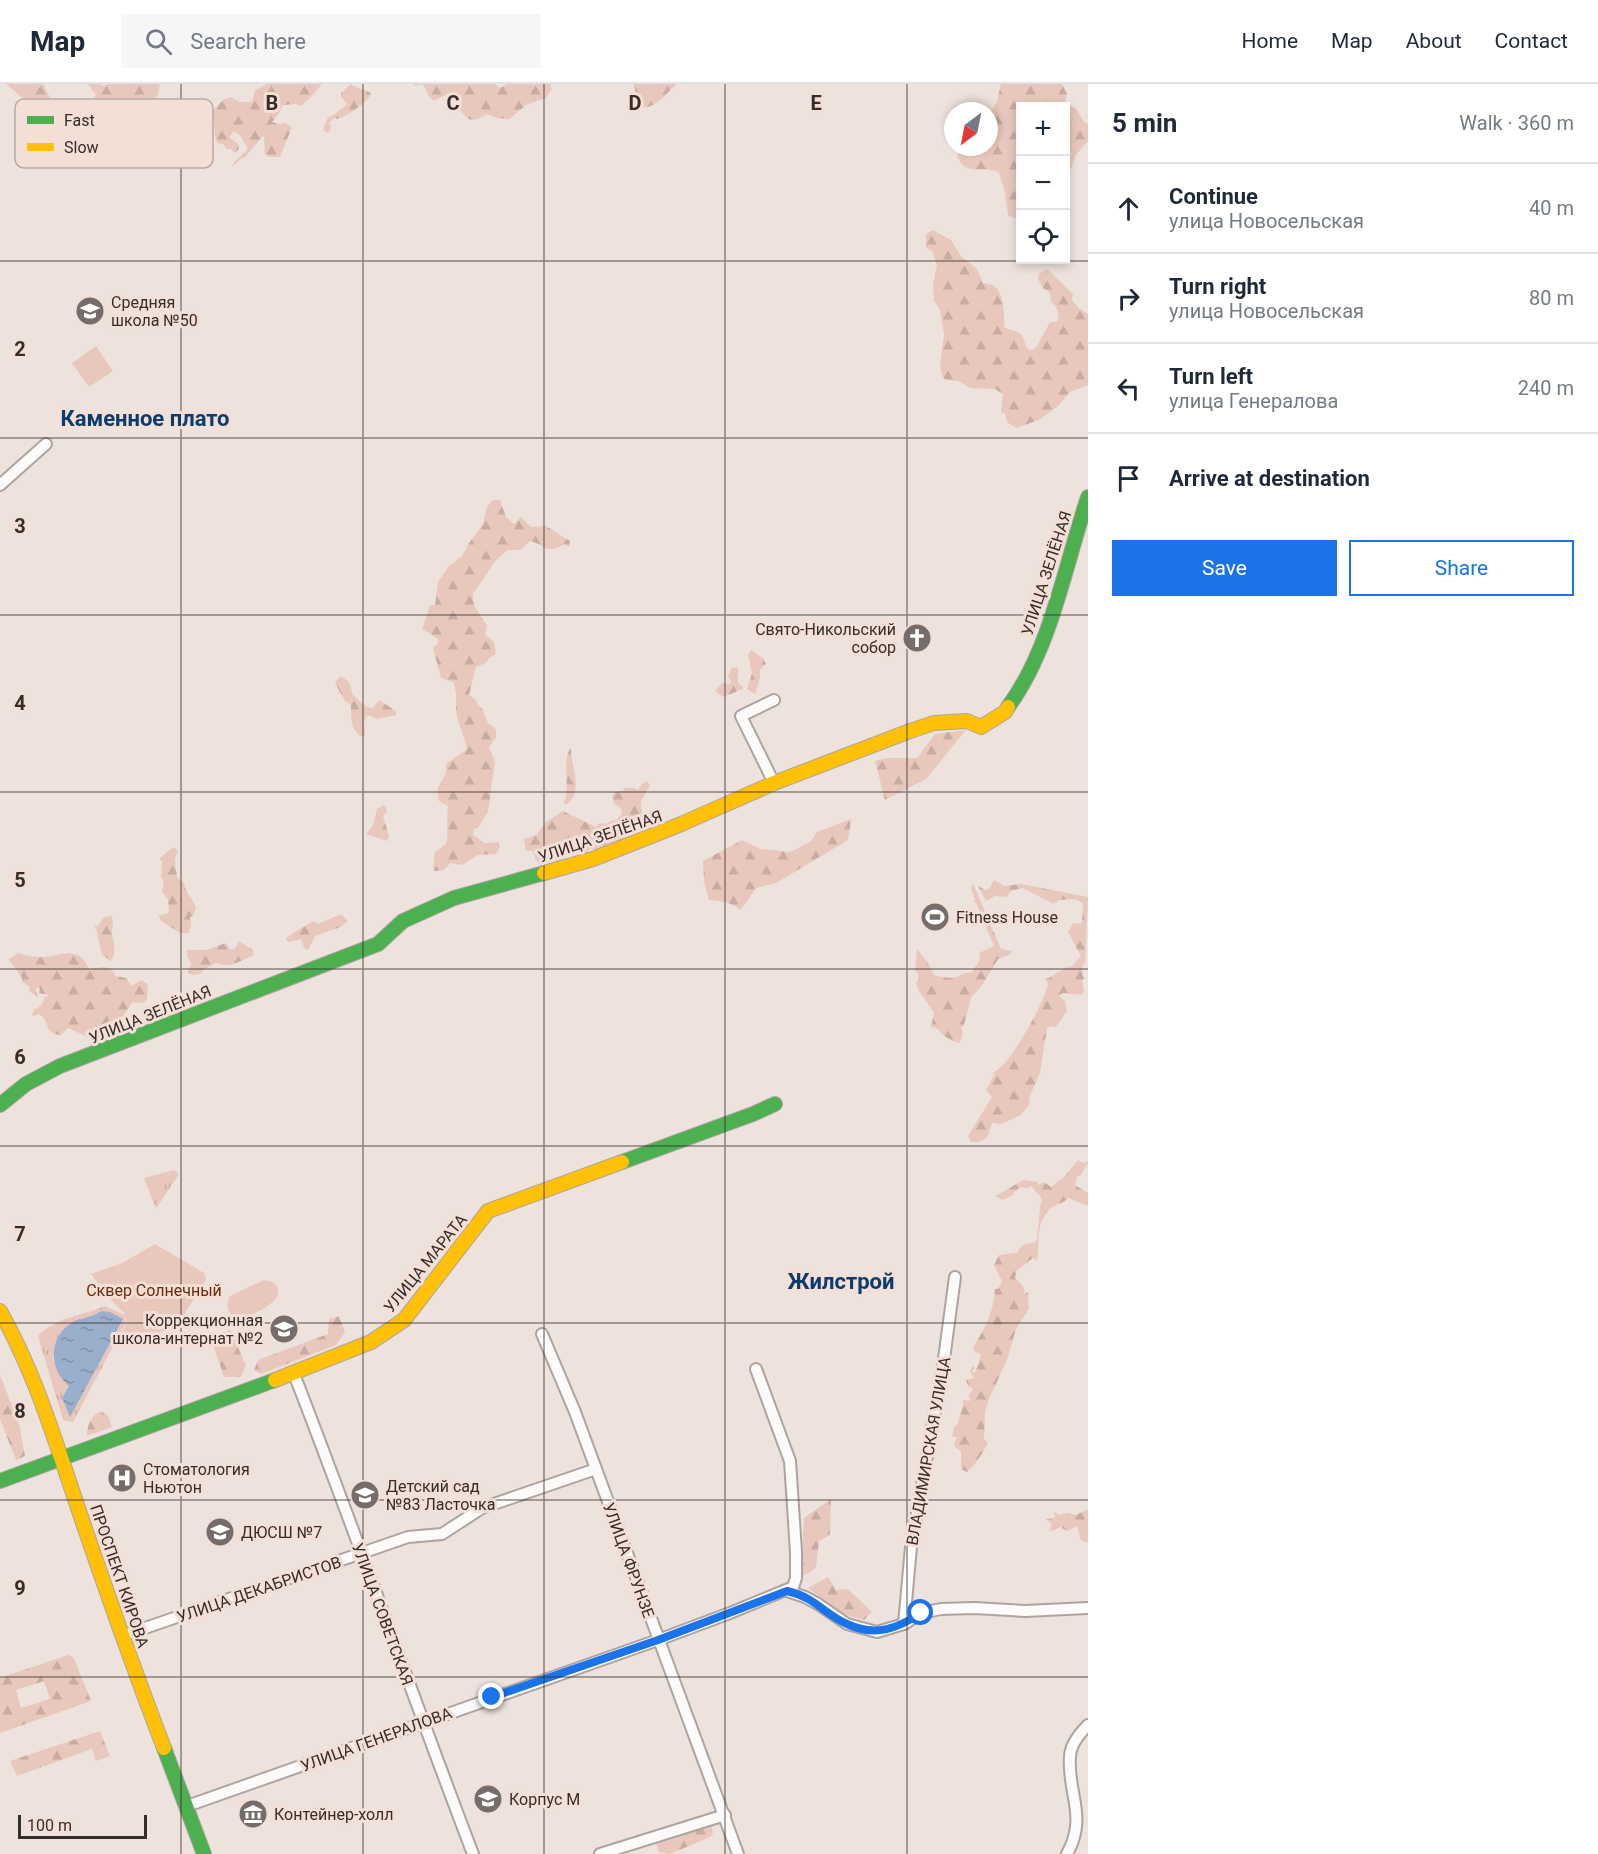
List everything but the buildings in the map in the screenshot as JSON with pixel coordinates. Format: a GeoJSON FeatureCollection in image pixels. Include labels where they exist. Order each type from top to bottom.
{"type":"FeatureCollection","features":[{"type":"Feature","properties":{"kind":"street"},"geometry":{"type":"LineString","coordinates":[[0,485],[46,444]]}},
{"type":"Feature","properties":{"kind":"street","name":"УЛИЦА ЗЕЛЁНАЯ"},"geometry":{"type":"LineString","coordinates":[[0,1106],[12,1093],[42,1075],[186,1016],[378,944],[403,921],[454,898],[593,859],[679,825],[774,783],[934,723],[967,721],[981,727],[1005,712],[1023,687],[1055,607],[1088,497]]}},
{"type":"Feature","properties":{"kind":"street"},"geometry":{"type":"LineString","coordinates":[[774,700],[741,716],[774,783]]}},
{"type":"Feature","properties":{"kind":"street","name":"УЛИЦА МАРАТА"},"geometry":{"type":"LineString","coordinates":[[0,1481],[294,1374],[371,1342],[404,1320],[488,1211],[775,1104]]}},
{"type":"Feature","properties":{"kind":"street","name":"ВЛАДИМИРСКАЯ УЛИЦА"},"geometry":{"type":"LineString","coordinates":[[904,1624],[911,1547],[945,1359],[956,1277]]}},
{"type":"Feature","properties":{"kind":"street","name":"ПРОСПЕКТ КИРОВА"},"geometry":{"type":"LineString","coordinates":[[0,1311],[36,1386],[122,1636],[204,1854]]}},
{"type":"Feature","properties":{"kind":"street","name":"УЛИЦА ФРУНЗЕ"},"geometry":{"type":"LineString","coordinates":[[542,1334],[575,1412],[738,1854]]}},
{"type":"Feature","properties":{"kind":"street"},"geometry":{"type":"LineString","coordinates":[[756,1369],[790,1461],[796,1578],[793,1587],[787,1591]]}},
{"type":"Feature","properties":{"kind":"street","name":"УЛИЦА СОВЕТСКАЯ"},"geometry":{"type":"LineString","coordinates":[[294,1374],[473,1854]]}},
{"type":"Feature","properties":{"kind":"street","name":"УЛИЦА ДЕКАБРИСТОВ"},"geometry":{"type":"LineString","coordinates":[[122,1636],[408,1537],[442,1534],[482,1508],[596,1469]]}},
{"type":"Feature","properties":{"kind":"street"},"geometry":{"type":"LineString","coordinates":[[787,1591],[818,1604],[847,1624],[878,1632],[904,1624],[921,1613],[941,1609],[1025,1611],[1088,1608]]}},
{"type":"Feature","properties":{"kind":"street","name":"УЛИЦА ГЕНЕРАЛОВА"},"geometry":{"type":"LineString","coordinates":[[187,1806],[658,1640],[787,1591]]}},
{"type":"Feature","properties":{"kind":"street"},"geometry":{"type":"LineString","coordinates":[[1067,1854],[1076,1834],[1077,1808],[1069,1756],[1078,1735],[1088,1725]]}},
{"type":"Feature","properties":{"kind":"street"},"geometry":{"type":"LineString","coordinates":[[600,1854],[725,1815]]}},
{"type":"Feature","properties":{"kind":"green space"},"geometry":{"type":"Polygon","coordinates":[[[6,84],[44,84],[50,99],[24,99],[6,84]]]}},
{"type":"Feature","properties":{"kind":"green space"},"geometry":{"type":"Polygon","coordinates":[[[88,84],[103,86],[108,84],[160,84],[154,99],[93,99],[96,95],[88,84]]]}},
{"type":"Feature","properties":{"kind":"green space"},"geometry":{"type":"Polygon","coordinates":[[[267,84],[322,84],[301,106],[283,105],[272,122],[285,123],[292,127],[280,157],[269,157],[265,154],[263,136],[246,158],[242,158],[232,167],[233,163],[248,149],[240,135],[234,131],[229,137],[238,144],[239,149],[234,153],[223,144],[218,143],[215,136],[213,110],[223,100],[231,97],[240,102],[252,102],[255,90],[267,84]]]}},
{"type":"Feature","properties":{"kind":"green space"},"geometry":{"type":"Polygon","coordinates":[[[351,84],[371,93],[352,112],[337,119],[334,118],[329,123],[330,131],[327,133],[323,130],[328,117],[347,104],[341,97],[341,93],[351,84]]]}},
{"type":"Feature","properties":{"kind":"green space"},"geometry":{"type":"Polygon","coordinates":[[[422,84],[495,84],[500,88],[507,84],[550,84],[552,89],[546,98],[526,105],[509,119],[486,114],[473,120],[460,110],[451,92],[434,101],[422,84]]]}},
{"type":"Feature","properties":{"kind":"green space"},"geometry":{"type":"Polygon","coordinates":[[[634,84],[677,84],[654,105],[643,107],[638,105],[634,84]]]}},
{"type":"Feature","properties":{"kind":"green space"},"geometry":{"type":"Polygon","coordinates":[[[1001,84],[1062,84],[1067,94],[1065,102],[1016,102],[1016,218],[1008,216],[1005,192],[999,173],[993,170],[965,167],[957,156],[998,156],[997,101],[1001,84]]]}},
{"type":"Feature","properties":{"kind":"green space"},"geometry":{"type":"Polygon","coordinates":[[[1070,105],[1088,124],[1088,141],[1075,156],[1071,169],[1070,105]]]}},
{"type":"Feature","properties":{"kind":"green space"},"geometry":{"type":"Polygon","coordinates":[[[933,230],[951,240],[961,256],[977,269],[983,283],[997,288],[1003,304],[1004,327],[1021,334],[1026,347],[1030,350],[1035,349],[1049,324],[1056,322],[1059,318],[1056,306],[1051,302],[1050,293],[1043,288],[1038,279],[1039,274],[1047,269],[1073,294],[1072,300],[1088,314],[1088,385],[1070,392],[1058,406],[1039,420],[1016,428],[1007,422],[1005,414],[1001,412],[1003,394],[995,389],[970,388],[959,381],[943,378],[940,366],[944,335],[940,310],[934,300],[933,285],[937,266],[932,251],[926,248],[926,234],[933,230]]]}},
{"type":"Feature","properties":{"kind":"green space"},"geometry":{"type":"Polygon","coordinates":[[[96,346],[113,371],[89,387],[72,363],[96,346]]]}},
{"type":"Feature","properties":{"kind":"green space"},"geometry":{"type":"Polygon","coordinates":[[[493,500],[500,500],[506,517],[514,524],[521,517],[531,527],[546,526],[570,541],[569,547],[565,544],[549,549],[530,541],[521,550],[508,550],[496,560],[473,594],[474,605],[487,626],[485,634],[494,642],[496,654],[486,663],[476,667],[469,695],[482,708],[488,723],[496,729],[496,738],[489,747],[495,762],[488,812],[478,828],[474,829],[473,835],[485,843],[498,842],[500,847],[496,854],[478,855],[462,865],[451,863],[443,870],[436,871],[433,870],[435,852],[446,844],[447,839],[448,806],[439,801],[437,790],[446,773],[446,764],[467,749],[457,715],[453,682],[441,678],[433,648],[438,643],[438,639],[422,629],[430,605],[435,605],[438,582],[449,566],[462,556],[483,524],[487,507],[493,500]]]}},
{"type":"Feature","properties":{"kind":"green space"},"geometry":{"type":"Polygon","coordinates":[[[751,650],[763,658],[766,664],[760,670],[755,694],[747,689],[752,673],[748,655],[751,650]]]}},
{"type":"Feature","properties":{"kind":"green space"},"geometry":{"type":"Polygon","coordinates":[[[732,667],[738,668],[738,683],[743,689],[723,697],[715,691],[722,683],[729,684],[731,681],[728,677],[732,667]]]}},
{"type":"Feature","properties":{"kind":"green space"},"geometry":{"type":"Polygon","coordinates":[[[341,676],[349,682],[353,695],[364,705],[373,708],[379,700],[396,711],[396,715],[378,719],[368,715],[364,722],[365,735],[362,737],[353,727],[351,705],[345,701],[336,685],[335,682],[341,676]]]}},
{"type":"Feature","properties":{"kind":"green space"},"geometry":{"type":"Polygon","coordinates":[[[966,730],[926,779],[885,800],[875,761],[888,758],[917,758],[935,734],[966,730]]]}},
{"type":"Feature","properties":{"kind":"green space"},"geometry":{"type":"Polygon","coordinates":[[[571,748],[576,786],[572,800],[566,804],[564,803],[567,789],[567,758],[571,748]]]}},
{"type":"Feature","properties":{"kind":"green space"},"geometry":{"type":"Polygon","coordinates":[[[647,781],[650,785],[641,802],[643,822],[627,837],[594,852],[595,850],[590,849],[584,855],[583,849],[579,847],[577,853],[562,857],[562,863],[553,859],[539,865],[533,851],[526,851],[524,839],[536,835],[546,822],[563,811],[596,827],[600,823],[616,821],[622,813],[621,808],[614,803],[612,796],[615,792],[623,791],[624,788],[638,790],[647,781]]]}},
{"type":"Feature","properties":{"kind":"green space"},"geometry":{"type":"Polygon","coordinates":[[[384,805],[387,812],[383,816],[389,836],[387,841],[366,834],[373,825],[377,809],[384,805]]]}},
{"type":"Feature","properties":{"kind":"green space"},"geometry":{"type":"Polygon","coordinates":[[[851,819],[848,840],[776,883],[756,888],[741,910],[727,902],[709,900],[704,882],[703,861],[742,840],[761,849],[791,852],[811,841],[817,832],[851,819]]]}},
{"type":"Feature","properties":{"kind":"green space"},"geometry":{"type":"Polygon","coordinates":[[[173,847],[178,850],[175,860],[177,877],[184,883],[196,908],[193,916],[190,917],[191,927],[188,933],[180,933],[161,921],[159,915],[169,913],[168,900],[162,891],[164,882],[161,877],[160,858],[173,847]]]}},
{"type":"Feature","properties":{"kind":"green space"},"geometry":{"type":"Polygon","coordinates":[[[994,880],[1004,886],[1021,884],[1088,897],[1085,963],[1082,966],[1085,978],[1082,980],[1084,991],[1082,995],[1063,993],[1059,996],[1065,1001],[1067,1011],[1055,1028],[1052,1026],[1047,1028],[1040,1073],[1029,1098],[1030,1103],[1021,1115],[1001,1124],[992,1123],[987,1138],[971,1142],[968,1136],[992,1097],[986,1090],[995,1073],[991,1074],[1008,1059],[1029,1027],[1048,984],[1045,978],[1072,966],[1081,956],[1068,932],[1073,923],[1082,922],[1083,903],[1075,899],[1060,900],[1053,904],[1023,888],[1011,891],[1007,897],[995,896],[986,901],[978,886],[985,890],[989,889],[994,880]]]}},
{"type":"Feature","properties":{"kind":"green space"},"geometry":{"type":"Polygon","coordinates":[[[973,883],[1001,949],[1012,951],[1011,954],[998,959],[983,984],[971,998],[964,1025],[961,1028],[963,1032],[960,1043],[931,1027],[934,1013],[919,991],[916,983],[919,979],[918,973],[915,971],[917,949],[934,975],[950,978],[971,973],[980,960],[979,953],[994,946],[976,903],[973,901],[975,900],[971,888],[973,883]]]}},
{"type":"Feature","properties":{"kind":"green space"},"geometry":{"type":"Polygon","coordinates":[[[341,914],[348,921],[341,927],[315,936],[308,950],[304,948],[301,939],[290,942],[286,940],[287,937],[313,921],[318,924],[341,914]]]}},
{"type":"Feature","properties":{"kind":"green space"},"geometry":{"type":"Polygon","coordinates":[[[111,915],[115,948],[111,961],[102,955],[96,927],[94,930],[95,925],[98,926],[103,918],[111,915]]]}},
{"type":"Feature","properties":{"kind":"green space"},"geometry":{"type":"Polygon","coordinates":[[[239,941],[253,950],[253,956],[227,965],[216,963],[200,974],[193,975],[188,972],[191,963],[187,950],[206,950],[226,943],[230,949],[235,949],[239,941]]]}},
{"type":"Feature","properties":{"kind":"green space"},"geometry":{"type":"Polygon","coordinates":[[[18,953],[40,957],[75,954],[85,961],[89,969],[110,968],[116,976],[126,978],[132,986],[141,980],[148,984],[147,999],[143,1003],[133,1002],[118,1022],[108,1025],[107,1029],[100,1027],[88,1037],[68,1028],[61,1035],[55,1034],[49,1030],[43,1017],[39,1014],[32,1015],[45,996],[49,995],[39,993],[40,989],[37,987],[38,997],[30,992],[29,986],[22,982],[22,978],[9,959],[18,953]]]}},
{"type":"Feature","properties":{"kind":"green space"},"geometry":{"type":"Polygon","coordinates":[[[1078,1160],[1083,1163],[1088,1161],[1088,1169],[1087,1163],[1082,1174],[1077,1177],[1075,1185],[1088,1193],[1088,1206],[1068,1198],[1052,1207],[1043,1218],[1039,1231],[1037,1261],[1033,1258],[1017,1270],[1015,1278],[1023,1286],[1025,1294],[1028,1292],[1029,1309],[1016,1329],[1007,1360],[989,1399],[985,1412],[984,1439],[988,1442],[973,1467],[967,1472],[961,1469],[961,1451],[954,1443],[957,1437],[952,1437],[954,1427],[958,1424],[963,1400],[971,1399],[968,1397],[973,1389],[968,1386],[966,1380],[974,1378],[970,1370],[973,1366],[975,1368],[972,1371],[975,1373],[981,1355],[976,1352],[977,1356],[973,1347],[988,1320],[995,1289],[998,1289],[1002,1281],[994,1265],[999,1255],[1017,1253],[1022,1245],[1035,1242],[1042,1200],[1032,1186],[1021,1187],[1013,1195],[1002,1200],[996,1196],[1023,1180],[1038,1182],[1038,1185],[1044,1182],[1051,1187],[1065,1176],[1078,1160]]]}},
{"type":"Feature","properties":{"kind":"green space"},"geometry":{"type":"Polygon","coordinates":[[[174,1170],[179,1174],[156,1209],[144,1178],[174,1170]]]}},
{"type":"Feature","properties":{"kind":"green space","name":"Сквер Солнечный"},"geometry":{"type":"Polygon","coordinates":[[[155,1244],[204,1273],[206,1280],[176,1327],[126,1344],[118,1340],[127,1322],[125,1314],[109,1298],[91,1274],[122,1263],[155,1244]]]}},
{"type":"Feature","properties":{"kind":"green space"},"geometry":{"type":"Polygon","coordinates":[[[264,1280],[271,1282],[278,1290],[278,1295],[270,1305],[243,1317],[234,1316],[229,1312],[227,1306],[230,1296],[264,1280]]]}},
{"type":"Feature","properties":{"kind":"green space"},"geometry":{"type":"Polygon","coordinates":[[[105,1306],[125,1315],[126,1322],[73,1422],[63,1420],[38,1336],[52,1325],[105,1306]],[[101,1311],[68,1327],[56,1348],[53,1360],[69,1386],[62,1398],[70,1416],[101,1311]]]}},
{"type":"Feature","properties":{"kind":"green space"},"geometry":{"type":"Polygon","coordinates":[[[339,1316],[345,1332],[336,1345],[261,1374],[254,1370],[258,1360],[328,1334],[329,1319],[339,1316]]]}},
{"type":"Feature","properties":{"kind":"green space"},"geometry":{"type":"Polygon","coordinates":[[[230,1330],[246,1365],[241,1377],[224,1377],[210,1336],[230,1330]]]}},
{"type":"Feature","properties":{"kind":"green space"},"geometry":{"type":"Polygon","coordinates":[[[0,1375],[19,1424],[25,1456],[16,1460],[0,1419],[0,1375]]]}},
{"type":"Feature","properties":{"kind":"green space"},"geometry":{"type":"Polygon","coordinates":[[[101,1411],[108,1416],[112,1427],[87,1436],[90,1421],[101,1411]]]}},
{"type":"Feature","properties":{"kind":"green space"},"geometry":{"type":"Polygon","coordinates":[[[831,1499],[830,1535],[819,1541],[816,1568],[801,1577],[804,1518],[831,1499]]]}},
{"type":"Feature","properties":{"kind":"green space"},"geometry":{"type":"Polygon","coordinates":[[[1088,1509],[1088,1541],[1086,1543],[1081,1540],[1077,1526],[1067,1531],[1060,1527],[1049,1531],[1052,1524],[1046,1519],[1054,1518],[1055,1512],[1059,1515],[1068,1513],[1076,1515],[1088,1509]]]}},
{"type":"Feature","properties":{"kind":"green space"},"geometry":{"type":"Polygon","coordinates":[[[828,1577],[836,1590],[848,1589],[872,1612],[864,1620],[845,1615],[808,1588],[828,1577]]]}},
{"type":"Feature","properties":{"kind":"green space"},"geometry":{"type":"Polygon","coordinates":[[[68,1655],[74,1658],[91,1701],[0,1733],[0,1678],[68,1655]],[[44,1681],[16,1690],[21,1708],[50,1699],[44,1681]]]}},
{"type":"Feature","properties":{"kind":"green space"},"geometry":{"type":"Polygon","coordinates":[[[100,1731],[110,1756],[96,1761],[92,1749],[17,1776],[10,1761],[100,1731]]]}},
{"type":"Feature","properties":{"kind":"green space"},"geometry":{"type":"Polygon","coordinates":[[[711,1824],[713,1833],[710,1837],[670,1854],[659,1852],[656,1843],[711,1824]]]}},
{"type":"Feature","properties":{"kind":"water"},"geometry":{"type":"Polygon","coordinates":[[[101,1311],[110,1312],[123,1319],[70,1417],[62,1398],[69,1386],[58,1372],[54,1355],[55,1346],[63,1330],[70,1324],[101,1311]]]}},
{"type":"Feature","properties":{"kind":"traffic: fast"},"geometry":{"type":"LineString","coordinates":[[1008,707],[1023,684],[1046,633],[1088,497]]}},
{"type":"Feature","properties":{"kind":"traffic: fast"},"geometry":{"type":"LineString","coordinates":[[0,1105],[26,1084],[60,1066],[378,944],[403,921],[454,898],[544,873]]}},
{"type":"Feature","properties":{"kind":"traffic: fast"},"geometry":{"type":"LineString","coordinates":[[622,1162],[775,1104]]}},
{"type":"Feature","properties":{"kind":"traffic: fast"},"geometry":{"type":"LineString","coordinates":[[0,1481],[275,1380]]}},
{"type":"Feature","properties":{"kind":"traffic: fast"},"geometry":{"type":"LineString","coordinates":[[164,1748],[204,1854]]}},
{"type":"Feature","properties":{"kind":"traffic: slow"},"geometry":{"type":"LineString","coordinates":[[544,873],[593,859],[679,825],[774,783],[910,731],[934,723],[967,721],[981,727],[1005,712],[1008,707]]}},
{"type":"Feature","properties":{"kind":"traffic: slow"},"geometry":{"type":"LineString","coordinates":[[275,1380],[371,1342],[404,1320],[488,1211],[622,1162]]}},
{"type":"Feature","properties":{"kind":"traffic: slow"},"geometry":{"type":"LineString","coordinates":[[0,1311],[23,1357],[42,1405],[164,1748]]}},
{"type":"Feature","properties":{"kind":"place","name":"Средняя школа №50"},"geometry":{"type":"Point","coordinates":[90,311]}},
{"type":"Feature","properties":{"kind":"place","name":"Свято-Никольский собор"},"geometry":{"type":"Point","coordinates":[917,638]}},
{"type":"Feature","properties":{"kind":"place","name":"Fitness House"},"geometry":{"type":"Point","coordinates":[935,917]}},
{"type":"Feature","properties":{"kind":"place","name":"Коррекционная школа-интернат №2"},"geometry":{"type":"Point","coordinates":[284,1329]}},
{"type":"Feature","properties":{"kind":"place","name":"Стоматология Ньютон"},"geometry":{"type":"Point","coordinates":[122,1478]}},
{"type":"Feature","properties":{"kind":"place","name":"Детский сад №83 Ласточка"},"geometry":{"type":"Point","coordinates":[365,1495]}},
{"type":"Feature","properties":{"kind":"place","name":"ДЮСШ №7"},"geometry":{"type":"Point","coordinates":[220,1532]}},
{"type":"Feature","properties":{"kind":"place","name":"Корпус M"},"geometry":{"type":"Point","coordinates":[488,1799]}},
{"type":"Feature","properties":{"kind":"place","name":"Контейнер-холл"},"geometry":{"type":"Point","coordinates":[253,1814]}},
{"type":"Feature","properties":{"kind":"district","name":"Каменное плато"},"geometry":{"type":"Point","coordinates":[145,418]}},
{"type":"Feature","properties":{"kind":"district","name":"Жилстрой"},"geometry":{"type":"Point","coordinates":[841,1281]}},
{"type":"Feature","properties":{"kind":"route"},"geometry":{"type":"LineString","coordinates":[[492,1697],[658,1640],[787,1591],[818,1604],[847,1624],[878,1632],[904,1624],[921,1613]]}}]}
